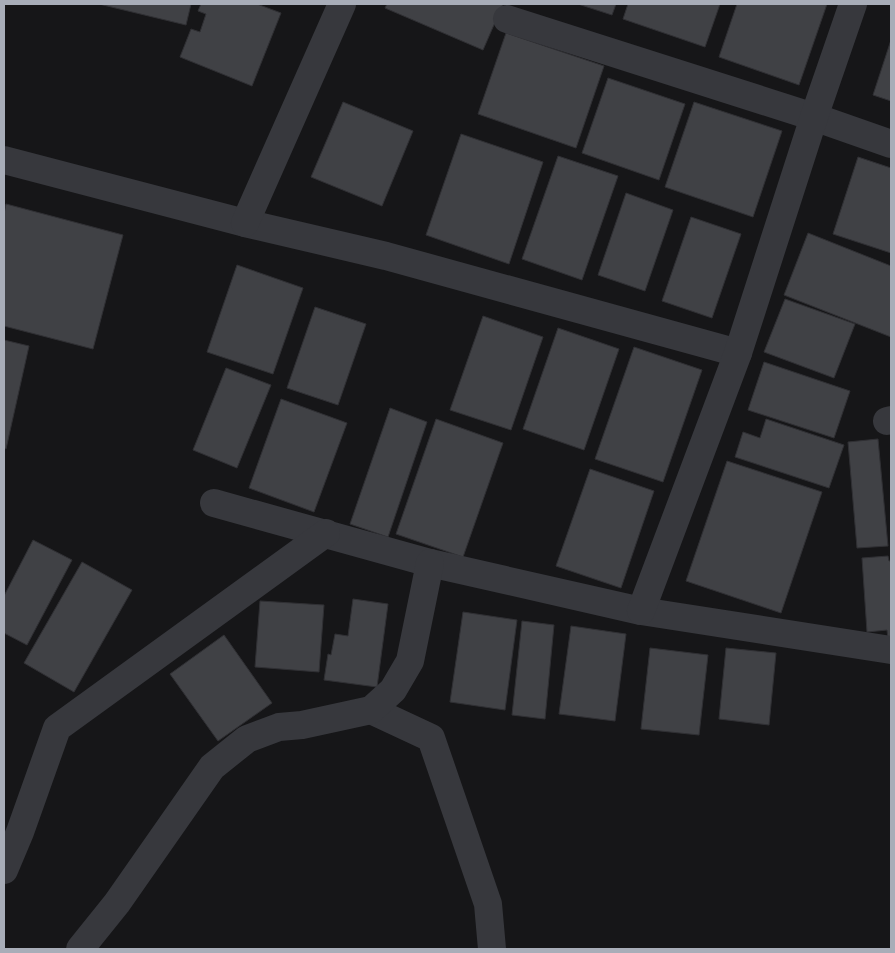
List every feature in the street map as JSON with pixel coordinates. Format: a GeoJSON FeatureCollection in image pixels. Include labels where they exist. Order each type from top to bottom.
{"type":"FeatureCollection","features":[{"type":"Feature","properties":{"kind":"street"},"geometry":{"type":"LineString","coordinates":[[245,223],[342,4]]}},
{"type":"Feature","properties":{"kind":"street"},"geometry":{"type":"LineString","coordinates":[[641,611],[738,354],[814,117],[853,4]]}},
{"type":"Feature","properties":{"kind":"street"},"geometry":{"type":"LineString","coordinates":[[507,19],[814,117],[891,144]]}},
{"type":"Feature","properties":{"kind":"street"},"geometry":{"type":"LineString","coordinates":[[4,160],[245,223],[386,256],[738,354]]}},
{"type":"Feature","properties":{"kind":"street"},"geometry":{"type":"LineString","coordinates":[[214,502],[430,563],[641,611],[891,650]]}},
{"type":"Feature","properties":{"kind":"street"},"geometry":{"type":"LineString","coordinates":[[4,870],[20,832],[57,728],[326,533]]}},
{"type":"Feature","properties":{"kind":"street"},"geometry":{"type":"LineString","coordinates":[[80,949],[117,903],[212,767],[247,739],[280,727],[302,725],[371,710],[393,690],[410,661],[430,563]]}},
{"type":"Feature","properties":{"kind":"street"},"geometry":{"type":"LineString","coordinates":[[371,710],[431,738],[488,904],[492,949]]}},
{"type":"Feature","properties":{"kind":"building"},"geometry":{"type":"Polygon","coordinates":[[[99,4],[191,4],[186,25],[99,4]]]}},
{"type":"Feature","properties":{"kind":"building"},"geometry":{"type":"Polygon","coordinates":[[[201,4],[257,4],[281,13],[252,86],[180,57],[191,29],[200,32],[206,14],[198,11],[201,4]]]}},
{"type":"Feature","properties":{"kind":"building"},"geometry":{"type":"Polygon","coordinates":[[[387,4],[503,4],[483,50],[385,8],[387,4]]]}},
{"type":"Feature","properties":{"kind":"building"},"geometry":{"type":"Polygon","coordinates":[[[578,4],[616,4],[612,15],[578,4]]]}},
{"type":"Feature","properties":{"kind":"building"},"geometry":{"type":"Polygon","coordinates":[[[628,4],[720,4],[705,47],[623,19],[628,4]]]}},
{"type":"Feature","properties":{"kind":"building"},"geometry":{"type":"Polygon","coordinates":[[[737,4],[827,4],[799,85],[719,57],[737,4]]]}},
{"type":"Feature","properties":{"kind":"building"},"geometry":{"type":"Polygon","coordinates":[[[506,33],[604,66],[576,148],[478,114],[506,33]]]}},
{"type":"Feature","properties":{"kind":"building"},"geometry":{"type":"Polygon","coordinates":[[[891,40],[891,101],[873,95],[891,40]]]}},
{"type":"Feature","properties":{"kind":"building"},"geometry":{"type":"Polygon","coordinates":[[[608,78],[685,104],[659,180],[582,153],[608,78]]]}},
{"type":"Feature","properties":{"kind":"building"},"geometry":{"type":"Polygon","coordinates":[[[343,102],[413,131],[382,206],[311,177],[343,102]]]}},
{"type":"Feature","properties":{"kind":"building"},"geometry":{"type":"Polygon","coordinates":[[[694,102],[782,131],[753,217],[665,187],[694,102]]]}},
{"type":"Feature","properties":{"kind":"building"},"geometry":{"type":"Polygon","coordinates":[[[461,134],[543,162],[509,264],[426,235],[461,134]]]}},
{"type":"Feature","properties":{"kind":"building"},"geometry":{"type":"Polygon","coordinates":[[[558,156],[618,176],[582,280],[522,259],[558,156]]]}},
{"type":"Feature","properties":{"kind":"building"},"geometry":{"type":"Polygon","coordinates":[[[858,157],[891,168],[891,253],[833,234],[858,157]]]}},
{"type":"Feature","properties":{"kind":"building"},"geometry":{"type":"Polygon","coordinates":[[[626,193],[673,210],[645,291],[598,275],[626,193]]]}},
{"type":"Feature","properties":{"kind":"building"},"geometry":{"type":"Polygon","coordinates":[[[6,204],[123,235],[93,349],[4,326],[4,214],[6,204]]]}},
{"type":"Feature","properties":{"kind":"building"},"geometry":{"type":"Polygon","coordinates":[[[691,217],[741,234],[712,318],[662,301],[691,217]]]}},
{"type":"Feature","properties":{"kind":"building"},"geometry":{"type":"Polygon","coordinates":[[[808,233],[891,266],[891,337],[784,295],[808,233]]]}},
{"type":"Feature","properties":{"kind":"building"},"geometry":{"type":"Polygon","coordinates":[[[237,265],[303,288],[273,374],[207,352],[237,265]]]}},
{"type":"Feature","properties":{"kind":"building"},"geometry":{"type":"Polygon","coordinates":[[[785,299],[855,324],[834,378],[764,352],[785,299]]]}},
{"type":"Feature","properties":{"kind":"building"},"geometry":{"type":"Polygon","coordinates":[[[315,307],[366,324],[338,405],[287,388],[315,307]]]}},
{"type":"Feature","properties":{"kind":"building"},"geometry":{"type":"Polygon","coordinates":[[[483,316],[543,337],[511,430],[450,410],[483,316]]]}},
{"type":"Feature","properties":{"kind":"building"},"geometry":{"type":"Polygon","coordinates":[[[558,328],[619,349],[584,450],[523,429],[558,328]]]}},
{"type":"Feature","properties":{"kind":"building"},"geometry":{"type":"Polygon","coordinates":[[[4,340],[29,346],[6,449],[4,448],[4,340]]]}},
{"type":"Feature","properties":{"kind":"building"},"geometry":{"type":"Polygon","coordinates":[[[634,347],[702,370],[663,482],[595,459],[634,347]]]}},
{"type":"Feature","properties":{"kind":"building"},"geometry":{"type":"Polygon","coordinates":[[[764,362],[850,391],[834,438],[748,410],[764,362]]]}},
{"type":"Feature","properties":{"kind":"building"},"geometry":{"type":"Polygon","coordinates":[[[226,368],[271,385],[237,468],[193,450],[226,368]]]}},
{"type":"Feature","properties":{"kind":"building"},"geometry":{"type":"Polygon","coordinates":[[[281,399],[347,423],[314,512],[249,488],[281,399]]]}},
{"type":"Feature","properties":{"kind":"building"},"geometry":{"type":"Polygon","coordinates":[[[390,408],[427,422],[388,537],[350,524],[390,408]]]}},
{"type":"Feature","properties":{"kind":"building"},"geometry":{"type":"Polygon","coordinates":[[[436,419],[503,443],[463,557],[396,534],[436,419]]]}},
{"type":"Feature","properties":{"kind":"building"},"geometry":{"type":"Polygon","coordinates":[[[766,419],[844,445],[829,488],[735,457],[743,432],[760,438],[766,419]]]}},
{"type":"Feature","properties":{"kind":"building"},"geometry":{"type":"Polygon","coordinates":[[[878,439],[888,546],[857,548],[848,442],[878,439]]]}},
{"type":"Feature","properties":{"kind":"building"},"geometry":{"type":"Polygon","coordinates":[[[727,461],[822,492],[781,613],[686,581],[727,461]]]}},
{"type":"Feature","properties":{"kind":"building"},"geometry":{"type":"Polygon","coordinates":[[[590,469],[654,491],[621,588],[556,566],[590,469]]]}},
{"type":"Feature","properties":{"kind":"building"},"geometry":{"type":"Polygon","coordinates":[[[33,540],[72,560],[27,645],[4,633],[4,596],[33,540]]]}},
{"type":"Feature","properties":{"kind":"building"},"geometry":{"type":"Polygon","coordinates":[[[888,556],[889,561],[891,561],[891,639],[888,639],[887,630],[867,632],[862,558],[888,556]]]}},
{"type":"Feature","properties":{"kind":"building"},"geometry":{"type":"Polygon","coordinates":[[[82,562],[132,590],[74,692],[24,663],[82,562]]]}},
{"type":"Feature","properties":{"kind":"building"},"geometry":{"type":"Polygon","coordinates":[[[353,599],[388,604],[377,687],[324,680],[328,654],[331,655],[335,634],[348,636],[353,599]]]}},
{"type":"Feature","properties":{"kind":"building"},"geometry":{"type":"Polygon","coordinates":[[[260,601],[324,605],[319,672],[255,667],[260,601]]]}},
{"type":"Feature","properties":{"kind":"building"},"geometry":{"type":"Polygon","coordinates":[[[463,612],[517,620],[505,710],[450,702],[463,612]]]}},
{"type":"Feature","properties":{"kind":"building"},"geometry":{"type":"Polygon","coordinates":[[[522,621],[554,625],[545,719],[512,715],[522,621]]]}},
{"type":"Feature","properties":{"kind":"building"},"geometry":{"type":"Polygon","coordinates":[[[571,626],[626,634],[615,721],[559,714],[571,626]]]}},
{"type":"Feature","properties":{"kind":"building"},"geometry":{"type":"Polygon","coordinates":[[[224,635],[272,703],[218,741],[170,674],[224,635]]]}},
{"type":"Feature","properties":{"kind":"building"},"geometry":{"type":"Polygon","coordinates":[[[650,648],[708,655],[699,735],[641,729],[650,648]]]}},
{"type":"Feature","properties":{"kind":"building"},"geometry":{"type":"Polygon","coordinates":[[[726,648],[776,653],[769,725],[719,719],[726,648]]]}}]}
